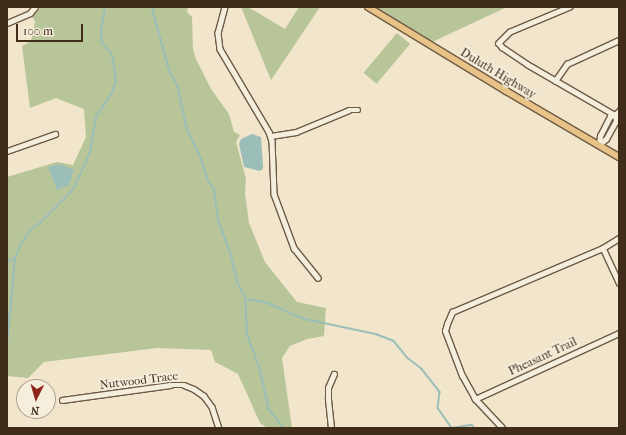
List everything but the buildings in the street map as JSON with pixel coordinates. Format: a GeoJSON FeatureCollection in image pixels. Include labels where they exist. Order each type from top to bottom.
{"type":"FeatureCollection","features":[{"type":"Feature","properties":{"kind":"main road","name":"Duluth Highway"},"geometry":{"type":"LineString","coordinates":[[368,7],[619,157]]}},
{"type":"Feature","properties":{"kind":"street"},"geometry":{"type":"LineString","coordinates":[[7,23],[30,13],[35,7]]}},
{"type":"Feature","properties":{"kind":"street"},"geometry":{"type":"LineString","coordinates":[[225,7],[218,34],[220,49],[271,136],[274,194],[294,248],[318,278]]}},
{"type":"Feature","properties":{"kind":"street"},"geometry":{"type":"LineString","coordinates":[[570,7],[510,32],[499,43],[502,47],[527,64],[615,115]]}},
{"type":"Feature","properties":{"kind":"street"},"geometry":{"type":"LineString","coordinates":[[555,81],[567,64],[619,40]]}},
{"type":"Feature","properties":{"kind":"street"},"geometry":{"type":"LineString","coordinates":[[271,136],[296,132],[349,110],[358,110]]}},
{"type":"Feature","properties":{"kind":"street"},"geometry":{"type":"LineString","coordinates":[[615,115],[619,111]]}},
{"type":"Feature","properties":{"kind":"street"},"geometry":{"type":"LineString","coordinates":[[599,145],[606,139],[616,121],[615,115]]}},
{"type":"Feature","properties":{"kind":"street"},"geometry":{"type":"LineString","coordinates":[[7,151],[55,134]]}},
{"type":"Feature","properties":{"kind":"street"},"geometry":{"type":"LineString","coordinates":[[502,428],[475,399],[462,376],[445,332],[446,324],[452,312],[603,248],[619,238]]}},
{"type":"Feature","properties":{"kind":"street"},"geometry":{"type":"LineString","coordinates":[[603,248],[619,283]]}},
{"type":"Feature","properties":{"kind":"street","name":"Pheasant Trail"},"geometry":{"type":"LineString","coordinates":[[475,399],[619,333]]}},
{"type":"Feature","properties":{"kind":"street"},"geometry":{"type":"LineString","coordinates":[[331,428],[328,388],[334,374]]}},
{"type":"Feature","properties":{"kind":"street","name":"Nutwood Trace"},"geometry":{"type":"LineString","coordinates":[[62,400],[170,384],[184,385],[194,388],[204,396],[212,407],[219,428]]}},
{"type":"Feature","properties":{"kind":"green space"},"geometry":{"type":"Polygon","coordinates":[[[42,7],[188,7],[187,12],[192,17],[193,49],[196,59],[211,89],[229,114],[234,132],[240,135],[236,142],[246,179],[245,194],[249,223],[265,262],[297,302],[326,308],[324,336],[307,339],[290,346],[282,358],[292,428],[267,428],[260,423],[238,374],[215,362],[211,350],[157,348],[44,362],[28,378],[7,376],[7,177],[57,162],[73,165],[86,137],[84,109],[56,98],[30,108],[22,46],[31,41],[35,22],[32,16],[42,7]]]}},
{"type":"Feature","properties":{"kind":"green space"},"geometry":{"type":"Polygon","coordinates":[[[241,7],[248,7],[285,29],[299,7],[320,7],[271,80],[241,7]]]}},
{"type":"Feature","properties":{"kind":"green space"},"geometry":{"type":"Polygon","coordinates":[[[369,7],[507,7],[428,44],[369,7]]]}},
{"type":"Feature","properties":{"kind":"green space"},"geometry":{"type":"Polygon","coordinates":[[[397,33],[410,44],[377,84],[364,73],[397,33]]]}},
{"type":"Feature","properties":{"kind":"water"},"geometry":{"type":"Polygon","coordinates":[[[252,134],[261,137],[263,169],[260,171],[244,167],[239,144],[241,139],[252,134]]]}},
{"type":"Feature","properties":{"kind":"water"},"geometry":{"type":"Polygon","coordinates":[[[60,164],[74,170],[69,185],[57,190],[48,167],[60,164]]]}},
{"type":"Feature","properties":{"kind":"waterway"},"geometry":{"type":"LineString","coordinates":[[7,345],[15,258],[19,248],[30,230],[40,223],[75,186],[90,152],[96,117],[112,93],[116,81],[112,55],[102,43],[101,32],[105,7]]}},
{"type":"Feature","properties":{"kind":"waterway"},"geometry":{"type":"LineString","coordinates":[[152,7],[170,72],[178,86],[187,128],[201,158],[209,182],[214,188],[219,222],[231,254],[237,281],[246,299],[247,333],[260,368],[269,409],[284,428]]}},
{"type":"Feature","properties":{"kind":"waterway"},"geometry":{"type":"LineString","coordinates":[[7,262],[15,258]]}},
{"type":"Feature","properties":{"kind":"waterway"},"geometry":{"type":"LineString","coordinates":[[246,299],[266,302],[305,319],[376,334],[394,341],[408,358],[422,369],[440,392],[438,408],[452,428]]}},
{"type":"Feature","properties":{"kind":"waterway"},"geometry":{"type":"LineString","coordinates":[[452,428],[472,425],[474,428]]}}]}
